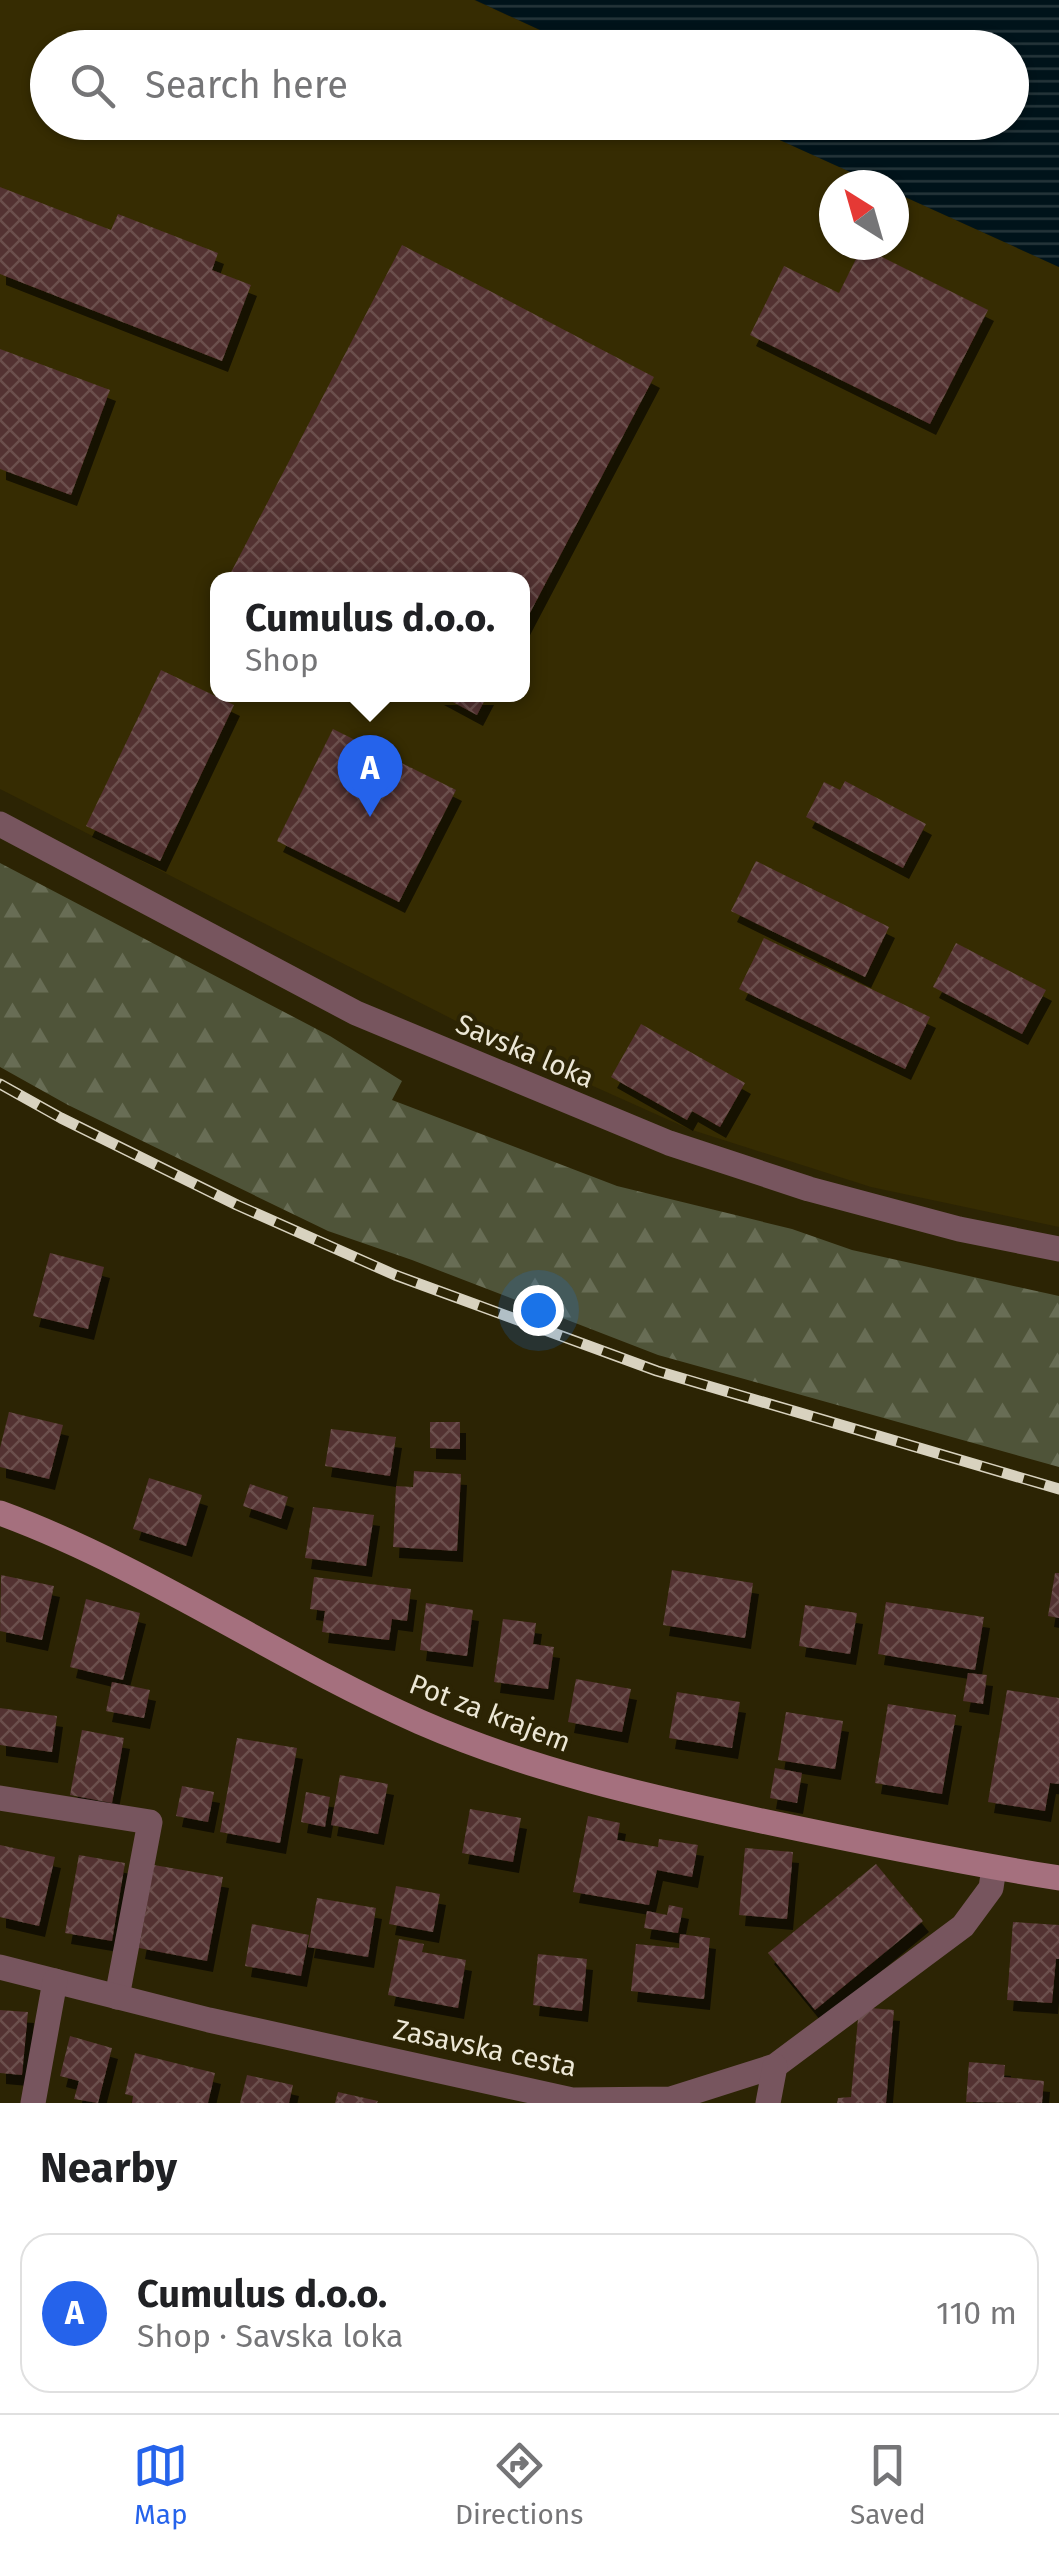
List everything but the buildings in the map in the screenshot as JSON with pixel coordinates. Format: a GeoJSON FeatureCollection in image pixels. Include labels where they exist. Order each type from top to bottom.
{"type":"FeatureCollection","features":[{"type":"Feature","properties":{"kind":"street","name":"Savska loka"},"geometry":{"type":"LineString","coordinates":[[0,824],[356,1013],[669,1143],[809,1189],[959,1229],[1059,1250]]}},
{"type":"Feature","properties":{"kind":"street","name":"Pot za krajem"},"geometry":{"type":"LineString","coordinates":[[0,1513],[174,1593],[402,1713],[489,1750],[544,1769],[669,1801],[994,1868]]}},
{"type":"Feature","properties":{"kind":"street"},"geometry":{"type":"LineString","coordinates":[[0,1798],[150,1822],[117,1997]]}},
{"type":"Feature","properties":{"kind":"street"},"geometry":{"type":"LineString","coordinates":[[994,1868],[1059,1878]]}},
{"type":"Feature","properties":{"kind":"street","name":"Zasavska cesta"},"geometry":{"type":"LineString","coordinates":[[0,1967],[572,2100],[671,2099],[775,2066],[963,1926],[990,1888],[994,1868]]}},
{"type":"Feature","properties":{"kind":"street"},"geometry":{"type":"LineString","coordinates":[[33,2103],[55,1981]]}},
{"type":"Feature","properties":{"kind":"street"},"geometry":{"type":"LineString","coordinates":[[768,2103],[775,2066]]}},
{"type":"Feature","properties":{"kind":"shaded area"},"geometry":{"type":"Polygon","coordinates":[[[0,0],[474,0],[540,30],[30,30],[30,140],[780,140],[846,170],[819,170],[819,260],[909,260],[909,199],[1059,267],[1059,1227],[871,1187],[689,1129],[517,1052],[0,789],[0,0]]]}},
{"type":"Feature","properties":{"kind":"shaded area"},"geometry":{"type":"Polygon","coordinates":[[[475,0],[1059,0],[1059,267],[909,199],[909,170],[846,170],[780,140],[1029,140],[1029,30],[540,30],[475,0]]]}},
{"type":"Feature","properties":{"kind":"green space"},"geometry":{"type":"Polygon","coordinates":[[[0,863],[330,1036],[402,1081],[392,1100],[617,1186],[792,1229],[852,1250],[1059,1296],[1059,1467],[658,1355],[328,1231],[68,1105],[0,1067],[0,863]]]}},
{"type":"Feature","properties":{"kind":"railway"},"geometry":{"type":"LineString","coordinates":[[0,1084],[237,1205],[395,1275],[657,1371],[1059,1489]]}},
{"type":"Feature","properties":{"kind":"place","name":"Cumulus d.o.o."},"geometry":{"type":"Point","coordinates":[370,817]}}]}
